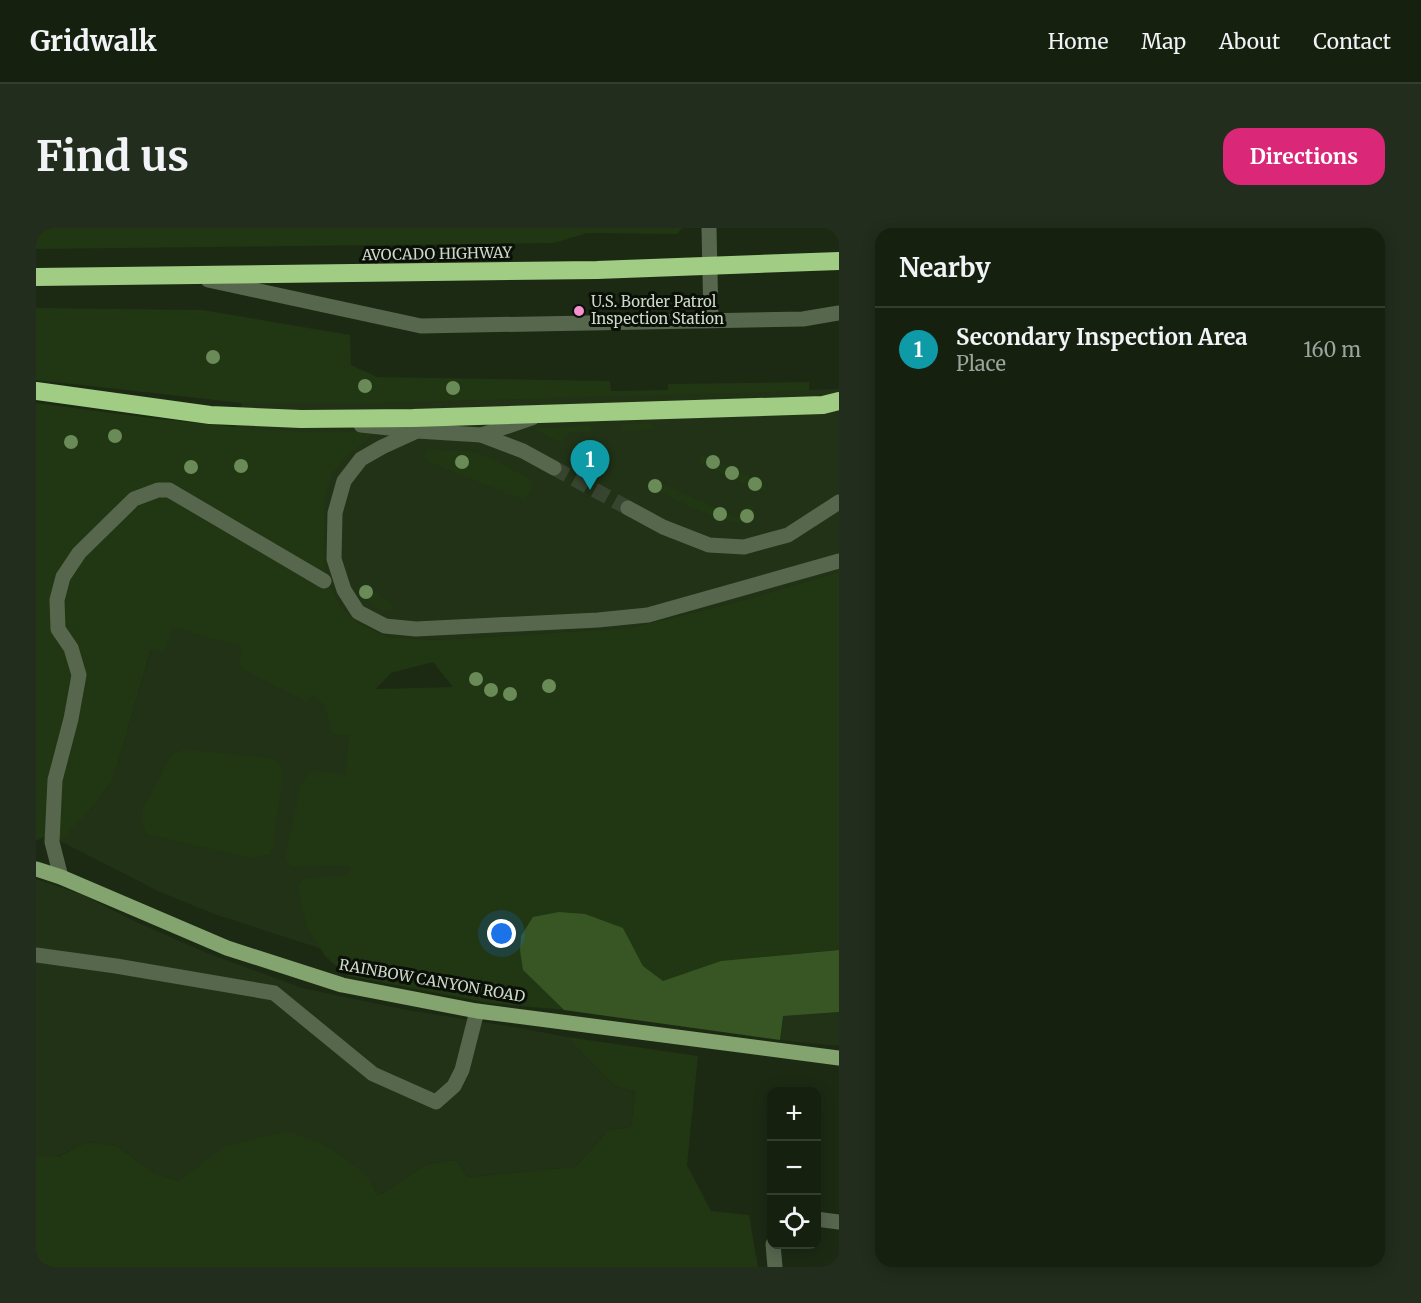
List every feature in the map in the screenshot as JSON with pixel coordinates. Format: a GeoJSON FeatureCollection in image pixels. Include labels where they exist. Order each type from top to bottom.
{"type":"FeatureCollection","features":[{"type":"Feature","properties":{"kind":"highway","name":"AVOCADO HIGHWAY"},"geometry":{"type":"LineString","coordinates":[[36,277],[597,270],[839,261]]}},
{"type":"Feature","properties":{"kind":"highway"},"geometry":{"type":"LineString","coordinates":[[36,391],[210,415],[301,419],[413,418],[834,404]]}},
{"type":"Feature","properties":{"kind":"main road","name":"RAINBOW CANYON ROAD"},"geometry":{"type":"LineString","coordinates":[[36,869],[61,877],[227,948],[342,985],[477,1011],[839,1058]]}},
{"type":"Feature","properties":{"kind":"street"},"geometry":{"type":"LineString","coordinates":[[709,228],[711,320]]}},
{"type":"Feature","properties":{"kind":"street"},"geometry":{"type":"LineString","coordinates":[[190,276],[421,326],[803,319],[839,313]]}},
{"type":"Feature","properties":{"kind":"street"},"geometry":{"type":"LineString","coordinates":[[481,435],[544,414]]}},
{"type":"Feature","properties":{"kind":"street"},"geometry":{"type":"LineString","coordinates":[[301,419],[481,435],[523,451],[554,468]]}},
{"type":"Feature","properties":{"kind":"street"},"geometry":{"type":"LineString","coordinates":[[417,431],[361,459],[344,481],[335,513],[334,559],[344,590],[358,612],[385,626],[416,629],[598,620],[648,615],[839,561]]}},
{"type":"Feature","properties":{"kind":"street"},"geometry":{"type":"LineString","coordinates":[[61,877],[52,842],[55,780],[71,719],[79,675],[71,648],[58,628],[57,600],[63,577],[79,553],[134,499],[158,490],[169,490],[324,581]]}},
{"type":"Feature","properties":{"kind":"street"},"geometry":{"type":"LineString","coordinates":[[628,508],[663,527],[709,545],[744,547],[788,535],[839,502]]}},
{"type":"Feature","properties":{"kind":"street"},"geometry":{"type":"LineString","coordinates":[[36,955],[274,993],[373,1074],[436,1102],[454,1086],[462,1070],[477,1011]]}},
{"type":"Feature","properties":{"kind":"street"},"geometry":{"type":"LineString","coordinates":[[821,1220],[839,1222]]}},
{"type":"Feature","properties":{"kind":"street"},"geometry":{"type":"LineString","coordinates":[[773,1249],[775,1267]]}},
{"type":"Feature","properties":{"kind":"shaded area"},"geometry":{"type":"Polygon","coordinates":[[[36,228],[682,228],[677,234],[587,233],[554,243],[36,249],[36,228]]]}},
{"type":"Feature","properties":{"kind":"shaded area"},"geometry":{"type":"Polygon","coordinates":[[[36,308],[203,310],[350,335],[351,365],[377,377],[610,381],[611,391],[668,390],[668,384],[809,382],[809,391],[384,403],[242,403],[36,380],[36,308]]]}},
{"type":"Feature","properties":{"kind":"shaded area"},"geometry":{"type":"Polygon","coordinates":[[[839,389],[839,572],[733,603],[629,628],[436,640],[390,637],[357,623],[340,606],[325,576],[235,427],[242,403],[384,403],[839,389]]]}},
{"type":"Feature","properties":{"kind":"shaded area"},"geometry":{"type":"Polygon","coordinates":[[[36,403],[235,427],[292,431],[372,432],[373,435],[350,454],[332,474],[324,504],[325,576],[340,606],[357,623],[390,637],[436,640],[629,628],[733,603],[839,572],[839,950],[750,961],[663,981],[643,966],[623,928],[523,970],[564,1010],[489,1003],[348,976],[326,957],[308,930],[298,893],[303,878],[348,875],[348,866],[292,867],[285,857],[300,786],[310,770],[345,774],[349,735],[332,734],[324,705],[314,695],[306,702],[239,666],[242,647],[173,627],[165,652],[151,650],[113,780],[89,812],[60,841],[43,837],[36,841],[36,403]],[[433,662],[391,673],[376,689],[453,687],[433,662]]]}},
{"type":"Feature","properties":{"kind":"shaded area"},"geometry":{"type":"Polygon","coordinates":[[[623,424],[652,424],[655,429],[623,431],[623,424]]]}},
{"type":"Feature","properties":{"kind":"shaded area"},"geometry":{"type":"Polygon","coordinates":[[[591,425],[592,432],[568,433],[561,443],[536,430],[537,428],[591,425]]]}},
{"type":"Feature","properties":{"kind":"shaded area"},"geometry":{"type":"Polygon","coordinates":[[[427,449],[471,451],[490,457],[535,482],[525,501],[429,462],[425,458],[427,449]]]}},
{"type":"Feature","properties":{"kind":"shaded area"},"geometry":{"type":"Polygon","coordinates":[[[702,455],[762,483],[766,489],[759,491],[701,464],[699,460],[702,455]]]}},
{"type":"Feature","properties":{"kind":"shaded area"},"geometry":{"type":"Polygon","coordinates":[[[652,479],[737,517],[745,506],[753,506],[755,509],[750,523],[724,520],[697,510],[647,486],[652,479]]]}},
{"type":"Feature","properties":{"kind":"shaded area"},"geometry":{"type":"Polygon","coordinates":[[[363,584],[391,604],[393,608],[391,611],[381,610],[369,600],[358,589],[363,584]]]}},
{"type":"Feature","properties":{"kind":"shaded area"},"geometry":{"type":"Polygon","coordinates":[[[142,593],[376,690],[389,689],[371,958],[319,948],[214,914],[158,891],[60,841],[89,812],[113,779],[151,651],[142,593]]]}},
{"type":"Feature","properties":{"kind":"shaded area"},"geometry":{"type":"Polygon","coordinates":[[[184,749],[271,758],[278,763],[283,776],[273,847],[270,854],[253,859],[147,834],[143,828],[143,807],[172,754],[184,749]]]}},
{"type":"Feature","properties":{"kind":"shaded area"},"geometry":{"type":"Polygon","coordinates":[[[36,879],[83,895],[136,922],[207,953],[302,988],[407,1010],[567,1037],[613,1085],[635,1092],[631,1127],[608,1130],[575,1167],[468,1177],[456,1160],[427,1164],[378,1196],[365,1174],[326,1145],[201,1166],[178,1181],[153,1172],[117,1146],[86,1142],[57,1157],[36,1157],[36,879]]]}},
{"type":"Feature","properties":{"kind":"shaded area"},"geometry":{"type":"Polygon","coordinates":[[[559,912],[585,914],[623,928],[643,966],[663,981],[721,961],[839,950],[839,1012],[783,1016],[780,1040],[564,1010],[523,970],[520,950],[521,936],[533,917],[559,912]]]}},
{"type":"Feature","properties":{"kind":"shaded area"},"geometry":{"type":"Polygon","coordinates":[[[839,1012],[839,1046],[780,1040],[783,1016],[839,1012]]]}},
{"type":"Feature","properties":{"kind":"shaded area"},"geometry":{"type":"Polygon","coordinates":[[[567,1037],[698,1056],[687,1165],[711,1211],[749,1215],[758,1267],[36,1267],[36,1157],[58,1157],[86,1142],[117,1146],[153,1172],[178,1181],[224,1147],[288,1131],[326,1145],[366,1174],[378,1196],[427,1164],[456,1160],[468,1177],[575,1167],[608,1130],[631,1127],[635,1092],[613,1085],[567,1037]]]}},
{"type":"Feature","properties":{"kind":"tunnel"},"geometry":{"type":"LineString","coordinates":[[554,468],[628,508]]}},
{"type":"Feature","properties":{"kind":"place","name":"U.S. Border Patrol Inspection Station"},"geometry":{"type":"Point","coordinates":[579,311]}},
{"type":"Feature","properties":{"kind":"place","name":"Secondary Inspection Area"},"geometry":{"type":"Point","coordinates":[590,490]}}]}
